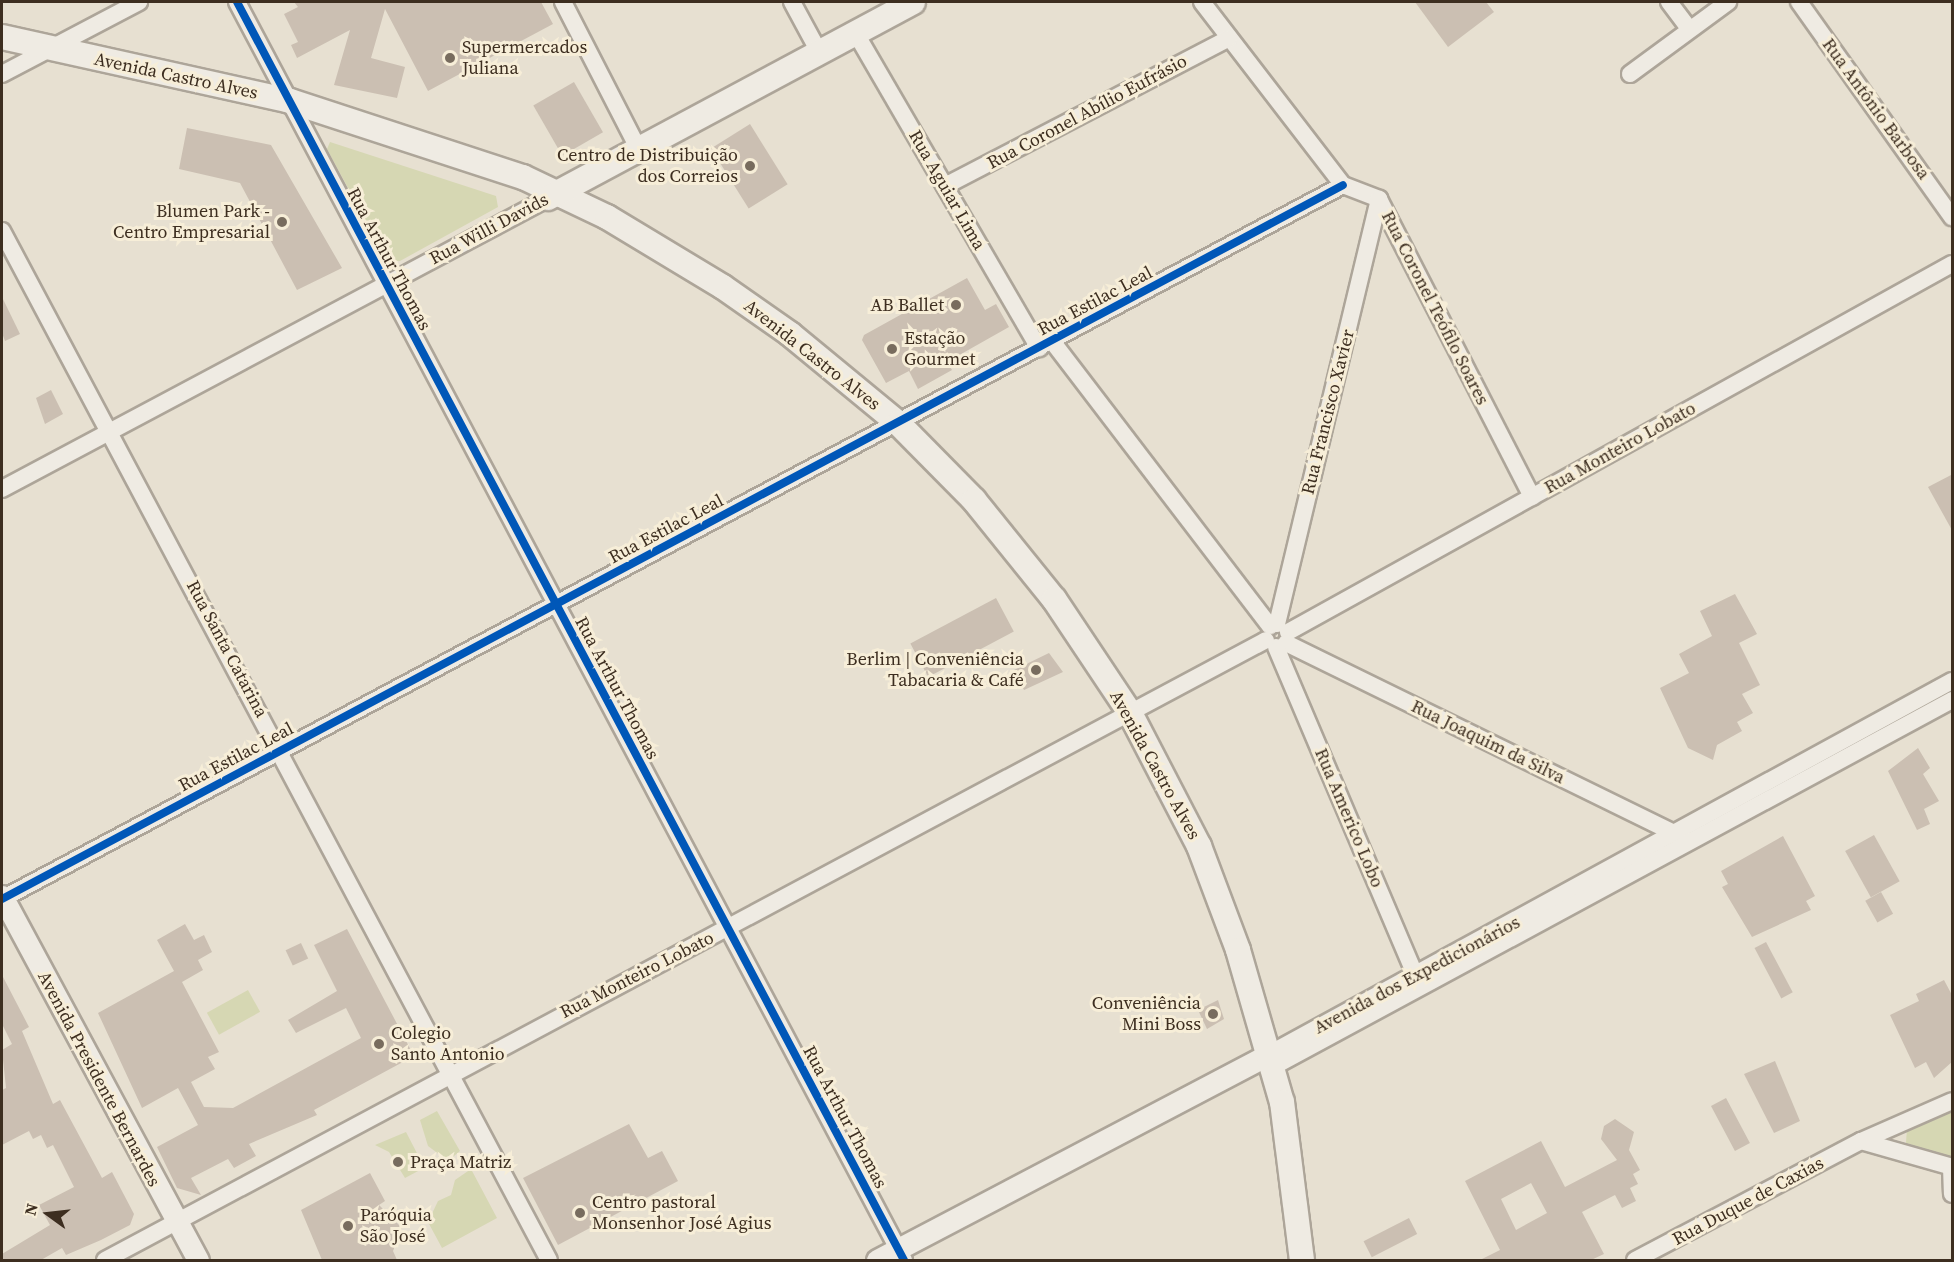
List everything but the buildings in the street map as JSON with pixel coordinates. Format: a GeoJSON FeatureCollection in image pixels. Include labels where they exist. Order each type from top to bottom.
{"type":"FeatureCollection","features":[{"type":"Feature","properties":{"kind":"main road","name":"Rua Willi Davids"},"geometry":{"type":"LineString","coordinates":[[551,197],[638,148],[913,2]]}},
{"type":"Feature","properties":{"kind":"main road","name":"Avenida Castro Alves"},"geometry":{"type":"LineString","coordinates":[[2,37],[39,53],[295,110],[419,148],[551,197],[787,339],[891,426],[962,509],[1048,603],[1123,717],[1192,850],[1264,1064],[1296,1259]]}},
{"type":"Feature","properties":{"kind":"main road","name":"Avenida Castro Alves"},"geometry":{"type":"LineString","coordinates":[[2,53],[39,53]]}},
{"type":"Feature","properties":{"kind":"street"},"geometry":{"type":"LineString","coordinates":[[2,74],[139,2]]}},
{"type":"Feature","properties":{"kind":"street","name":"Rua Arthur Thomas"},"geometry":{"type":"LineString","coordinates":[[237,2],[903,1257]]}},
{"type":"Feature","properties":{"kind":"street"},"geometry":{"type":"LineString","coordinates":[[562,2],[638,148]]}},
{"type":"Feature","properties":{"kind":"street"},"geometry":{"type":"LineString","coordinates":[[792,2],[819,52]]}},
{"type":"Feature","properties":{"kind":"street","name":"Rua Coronel Teófilo Soares"},"geometry":{"type":"LineString","coordinates":[[1202,2],[1343,184],[1379,199],[1532,497]]}},
{"type":"Feature","properties":{"kind":"street"},"geometry":{"type":"LineString","coordinates":[[1669,2],[1689,29]]}},
{"type":"Feature","properties":{"kind":"street"},"geometry":{"type":"LineString","coordinates":[[1629,74],[1728,2]]}},
{"type":"Feature","properties":{"kind":"street","name":"Rua Antônio Barbosa"},"geometry":{"type":"LineString","coordinates":[[1799,2],[1953,217]]}},
{"type":"Feature","properties":{"kind":"street","name":"Rua Aguiar Lima"},"geometry":{"type":"LineString","coordinates":[[855,32],[945,186],[1045,345],[1277,635]]}},
{"type":"Feature","properties":{"kind":"street","name":"Rua Coronel Abílio Eufrásio"},"geometry":{"type":"LineString","coordinates":[[945,186],[1229,38]]}},
{"type":"Feature","properties":{"kind":"street","name":"Rua Estilac Leal"},"geometry":{"type":"LineString","coordinates":[[2,898],[1045,345],[1343,184]]}},
{"type":"Feature","properties":{"kind":"street","name":"Rua Willi Davids"},"geometry":{"type":"LineString","coordinates":[[2,489],[551,197]]}},
{"type":"Feature","properties":{"kind":"street","name":"Rua Francisco Xavier"},"geometry":{"type":"LineString","coordinates":[[1277,635],[1379,199]]}},
{"type":"Feature","properties":{"kind":"street","name":"Rua Santa Catarina"},"geometry":{"type":"LineString","coordinates":[[2,231],[282,750],[549,1260]]}},
{"type":"Feature","properties":{"kind":"street","name":"Rua Monteiro Lobato"},"geometry":{"type":"LineString","coordinates":[[105,1260],[450,1072],[728,928],[1277,635],[1953,264]]}},
{"type":"Feature","properties":{"kind":"street","name":"Rua Joaquim da Silva"},"geometry":{"type":"LineString","coordinates":[[1277,635],[1691,841]]}},
{"type":"Feature","properties":{"kind":"street","name":"Rua Americo Lobo"},"geometry":{"type":"LineString","coordinates":[[1277,635],[1419,983]]}},
{"type":"Feature","properties":{"kind":"street","name":"Avenida dos Expedicionários"},"geometry":{"type":"LineString","coordinates":[[877,1260],[903,1257],[1110,1145],[1691,841],[1823,763],[1953,681]]}},
{"type":"Feature","properties":{"kind":"street","name":"Avenida dos Expedicionários"},"geometry":{"type":"LineString","coordinates":[[1419,983],[1676,834],[1953,700]]}},
{"type":"Feature","properties":{"kind":"street","name":"Avenida Presidente Bernardes"},"geometry":{"type":"LineString","coordinates":[[2,898],[67,1034]]}},
{"type":"Feature","properties":{"kind":"street","name":"Avenida Presidente Bernardes"},"geometry":{"type":"LineString","coordinates":[[2,927],[67,1034],[171,1226],[198,1260]]}},
{"type":"Feature","properties":{"kind":"street","name":"Rua Duque de Caxias"},"geometry":{"type":"LineString","coordinates":[[1635,1260],[1861,1142],[1953,1101]]}},
{"type":"Feature","properties":{"kind":"street"},"geometry":{"type":"LineString","coordinates":[[1861,1142],[1952,1167],[1953,1194]]}},
{"type":"Feature","properties":{"kind":"street"},"geometry":{"type":"LineString","coordinates":[[171,1226],[181,1260]]}},
{"type":"Feature","properties":{"kind":"green space"},"geometry":{"type":"Polygon","coordinates":[[[330,142],[496,196],[498,207],[400,261],[388,262],[327,149],[330,142]]]}},
{"type":"Feature","properties":{"kind":"green space"},"geometry":{"type":"Polygon","coordinates":[[[248,990],[260,1012],[219,1035],[207,1013],[248,990]]]}},
{"type":"Feature","properties":{"kind":"green space"},"geometry":{"type":"Polygon","coordinates":[[[1952,1109],[1952,1158],[1906,1143],[1907,1128],[1952,1109]]]}},
{"type":"Feature","properties":{"kind":"green space"},"geometry":{"type":"Polygon","coordinates":[[[437,1111],[460,1151],[448,1161],[428,1146],[420,1120],[437,1111]]]}},
{"type":"Feature","properties":{"kind":"green space"},"geometry":{"type":"Polygon","coordinates":[[[406,1132],[420,1159],[420,1170],[405,1178],[389,1152],[375,1145],[406,1132]]]}},
{"type":"Feature","properties":{"kind":"green space"},"geometry":{"type":"Polygon","coordinates":[[[471,1169],[497,1218],[442,1248],[428,1222],[438,1201],[451,1195],[455,1180],[471,1169]]]}},
{"type":"Feature","properties":{"kind":"cycle path"},"geometry":{"type":"LineString","coordinates":[[237,2],[904,1260]]}},
{"type":"Feature","properties":{"kind":"cycle path"},"geometry":{"type":"LineString","coordinates":[[2,899],[1343,185]]}},
{"type":"Feature","properties":{"kind":"place","name":"Supermercados Juliana"},"geometry":{"type":"Point","coordinates":[450,58]}},
{"type":"Feature","properties":{"kind":"place","name":"Centro de Distribuição dos Correios"},"geometry":{"type":"Point","coordinates":[750,166]}},
{"type":"Feature","properties":{"kind":"place","name":"Blumen Park - Centro Empresarial"},"geometry":{"type":"Point","coordinates":[282,222]}},
{"type":"Feature","properties":{"kind":"place","name":"AB Ballet"},"geometry":{"type":"Point","coordinates":[956,305]}},
{"type":"Feature","properties":{"kind":"place","name":"Estação Gourmet"},"geometry":{"type":"Point","coordinates":[892,349]}},
{"type":"Feature","properties":{"kind":"place","name":"Berlim | Conveniência Tabacaria & Café"},"geometry":{"type":"Point","coordinates":[1036,670]}},
{"type":"Feature","properties":{"kind":"place","name":"Conveniência Mini Boss"},"geometry":{"type":"Point","coordinates":[1213,1014]}},
{"type":"Feature","properties":{"kind":"place","name":"Colegio Santo Antonio"},"geometry":{"type":"Point","coordinates":[379,1044]}},
{"type":"Feature","properties":{"kind":"place","name":"Praça Matriz"},"geometry":{"type":"Point","coordinates":[398,1162]}},
{"type":"Feature","properties":{"kind":"place","name":"Centro pastoral Monsenhor José Agius"},"geometry":{"type":"Point","coordinates":[580,1213]}},
{"type":"Feature","properties":{"kind":"place","name":"Paróquia São José"},"geometry":{"type":"Point","coordinates":[348,1226]}}]}
